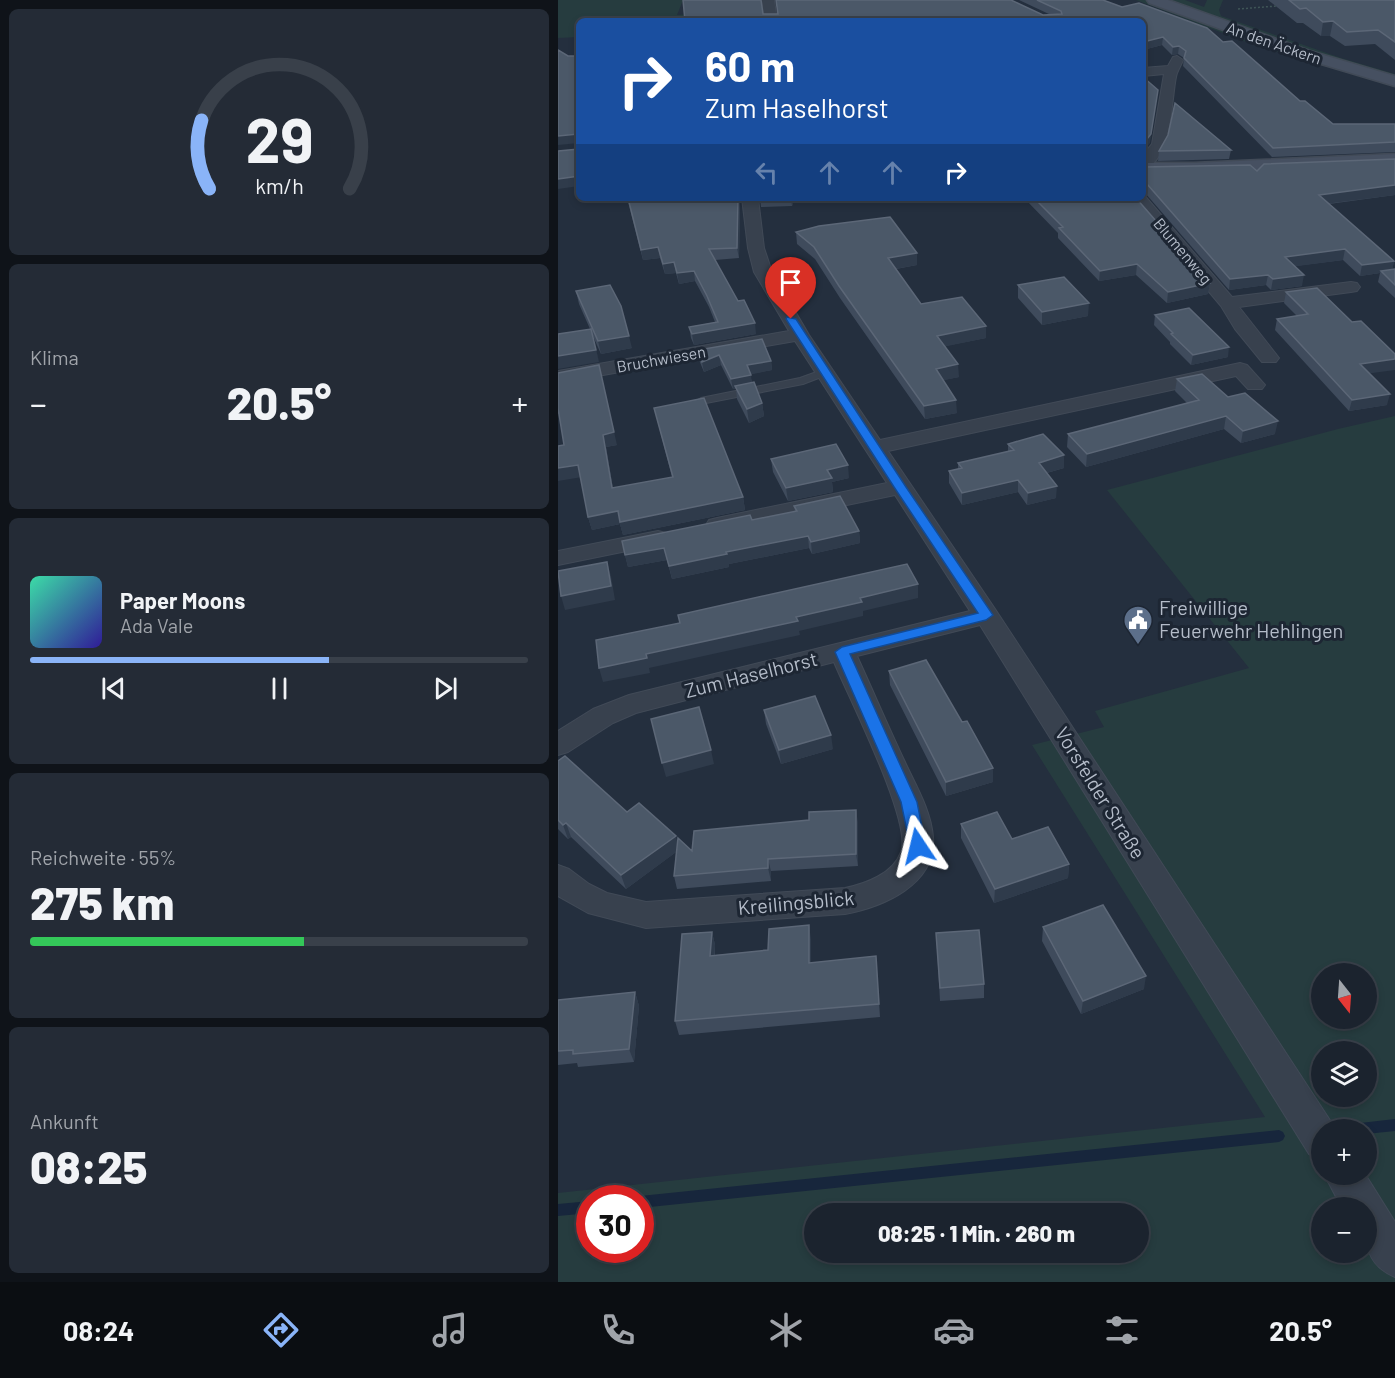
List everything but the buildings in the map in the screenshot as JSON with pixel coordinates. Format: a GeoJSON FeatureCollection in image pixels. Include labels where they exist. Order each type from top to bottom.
{"type":"FeatureCollection","features":[{"type":"Feature","properties":{"kind":"main road","name":"An den Äckern"},"geometry":{"type":"LineString","coordinates":[[1154,0],[1204,15],[1304,54],[1395,81]]}},
{"type":"Feature","properties":{"kind":"main road"},"geometry":{"type":"LineString","coordinates":[[1146,167],[1194,169],[1395,160]]}},
{"type":"Feature","properties":{"kind":"street"},"geometry":{"type":"LineString","coordinates":[[768,0],[771,18]]}},
{"type":"Feature","properties":{"kind":"street"},"geometry":{"type":"LineString","coordinates":[[1146,69],[1174,64],[1159,145],[1146,163]]}},
{"type":"Feature","properties":{"kind":"street","name":"Vorsfelder Straße"},"geometry":{"type":"LineString","coordinates":[[750,201],[756,248],[763,272],[800,334],[986,615],[1311,1124]]}},
{"type":"Feature","properties":{"kind":"street","name":"Blumenweg"},"geometry":{"type":"LineString","coordinates":[[1141,201],[1228,303],[1242,325],[1269,358]]}},
{"type":"Feature","properties":{"kind":"street","name":"Blumenweg"},"geometry":{"type":"LineString","coordinates":[[1228,303],[1351,287]]}},
{"type":"Feature","properties":{"kind":"street","name":"Bruchwiesen"},"geometry":{"type":"LineString","coordinates":[[558,377],[800,334]]}},
{"type":"Feature","properties":{"kind":"street"},"geometry":{"type":"LineString","coordinates":[[875,447],[1240,369],[1255,385]]}},
{"type":"Feature","properties":{"kind":"street"},"geometry":{"type":"LineString","coordinates":[[558,558],[900,487]]}},
{"type":"Feature","properties":{"kind":"street","name":"Zum Haselhorst"},"geometry":{"type":"LineString","coordinates":[[558,745],[603,716],[629,705],[986,615]]}},
{"type":"Feature","properties":{"kind":"street","name":"Kreilingsblick"},"geometry":{"type":"LineString","coordinates":[[558,878],[571,891],[589,901],[646,915],[844,901],[871,896],[893,883],[909,865],[918,846],[914,821],[909,802],[842,652]]}},
{"type":"Feature","properties":{"kind":"street"},"geometry":{"type":"LineString","coordinates":[[1377,1229],[1395,1257]]}},
{"type":"Feature","properties":{"kind":"lane"},"geometry":{"type":"LineString","coordinates":[[701,401],[803,381],[825,372]]}},
{"type":"Feature","properties":{"kind":"path"},"geometry":{"type":"LineString","coordinates":[[1232,10],[1277,6],[1284,3],[1281,0]]}},
{"type":"Feature","properties":{"kind":"green space"},"geometry":{"type":"Polygon","coordinates":[[[558,0],[683,0],[677,15],[756,11],[724,18],[576,18],[576,37],[558,38],[558,0]]]}},
{"type":"Feature","properties":{"kind":"green space"},"geometry":{"type":"Polygon","coordinates":[[[1136,0],[1185,0],[1204,7],[1207,0],[1223,0],[1219,10],[1221,16],[1341,58],[1395,74],[1395,87],[1257,46],[1136,0]]]}},
{"type":"Feature","properties":{"kind":"green space"},"geometry":{"type":"Polygon","coordinates":[[[1395,416],[1395,1282],[558,1282],[558,1193],[576,1191],[576,1263],[654,1263],[654,1185],[632,1185],[1265,1117],[1032,745],[1104,727],[1095,711],[1249,668],[1107,490],[1395,416]]]}},
{"type":"Feature","properties":{"kind":"waterway"},"geometry":{"type":"LineString","coordinates":[[1377,1127],[1395,1125]]}},
{"type":"Feature","properties":{"kind":"waterway"},"geometry":{"type":"LineString","coordinates":[[654,1201],[1279,1136]]}},
{"type":"Feature","properties":{"kind":"waterway"},"geometry":{"type":"LineString","coordinates":[[558,1210],[576,1208]]}},
{"type":"Feature","properties":{"kind":"place","name":"Freiwillige Feuerwehr Hehlingen"},"geometry":{"type":"Point","coordinates":[1138,646]}},
{"type":"Feature","properties":{"kind":"route"},"geometry":{"type":"LineString","coordinates":[[791,319],[986,615],[842,652],[909,802],[918,846]]}}]}
